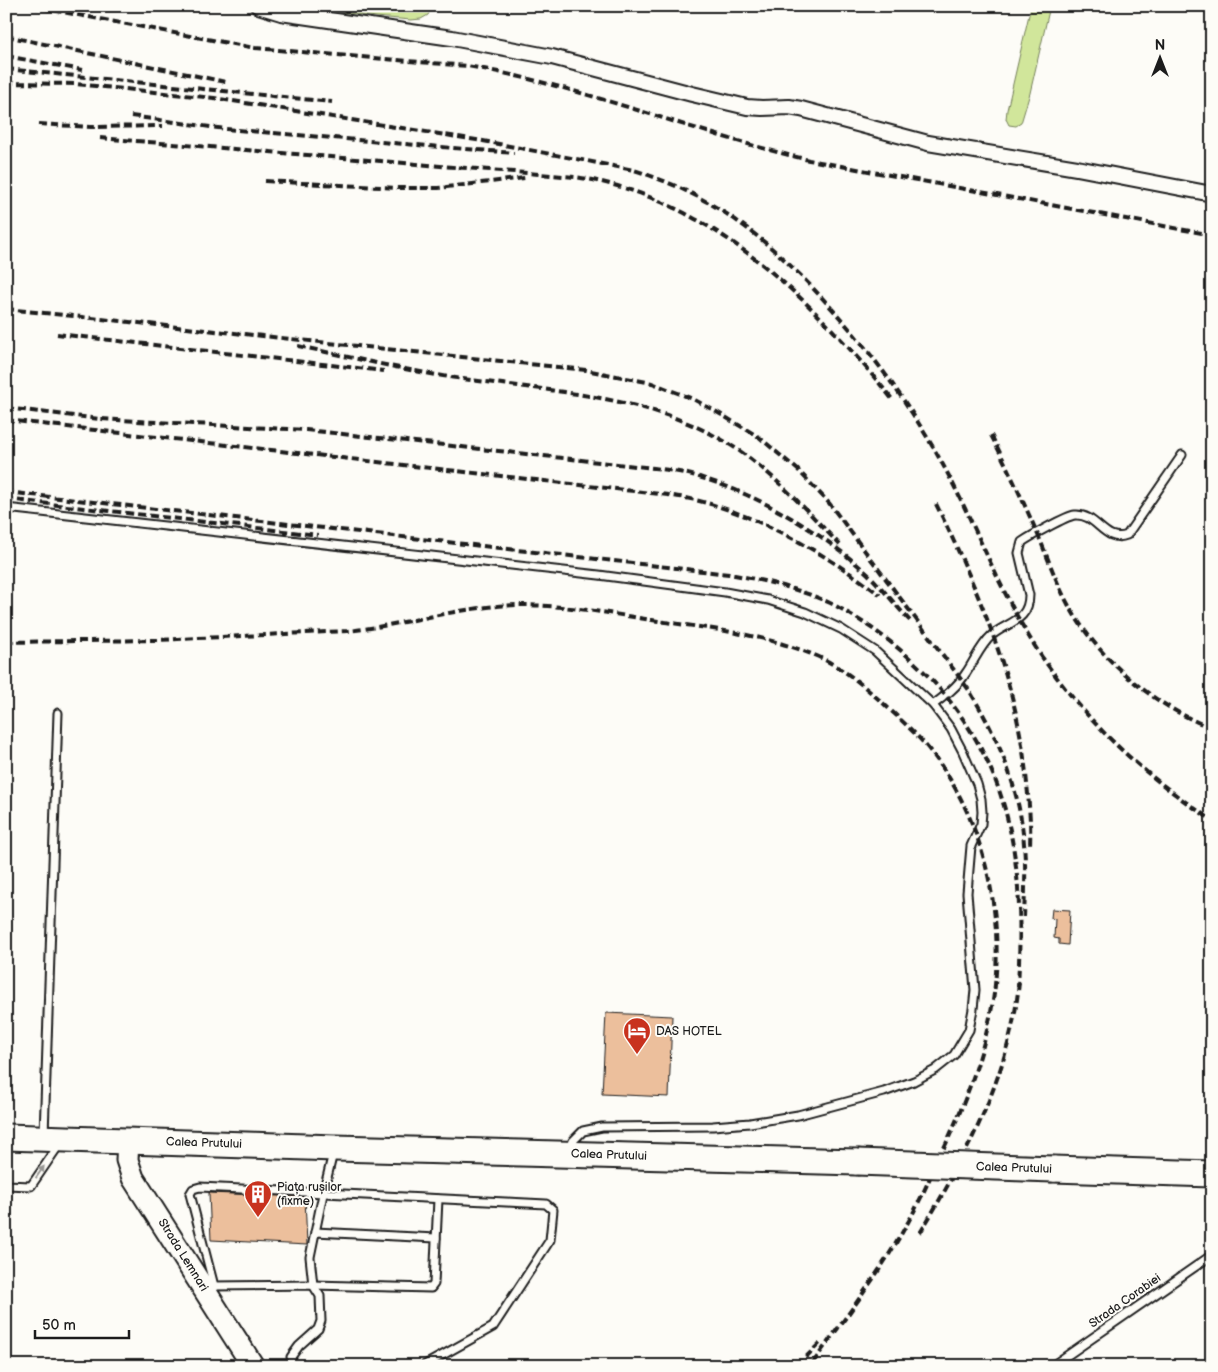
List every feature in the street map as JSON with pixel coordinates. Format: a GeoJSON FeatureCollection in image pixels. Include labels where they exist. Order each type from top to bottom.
{"type":"FeatureCollection","features":[{"type":"Feature","properties":{"kind":"highway","name":"Calea Prutului"},"geometry":{"type":"LineString","coordinates":[[6,1137],[1212,1174]]}},
{"type":"Feature","properties":{"kind":"main road","name":"Strada Lemnari"},"geometry":{"type":"LineString","coordinates":[[128,1140],[128,1160],[134,1178],[208,1286],[252,1366]]}},
{"type":"Feature","properties":{"kind":"street"},"geometry":{"type":"LineString","coordinates":[[258,6],[281,13],[309,18],[452,38],[552,57],[722,101],[762,108],[789,106],[928,142],[1212,194]]}},
{"type":"Feature","properties":{"kind":"lane"},"geometry":{"type":"LineString","coordinates":[[933,705],[961,680],[978,650],[990,637],[1019,619],[1026,610],[1029,595],[1019,554],[1022,542],[1046,528],[1076,515],[1083,516],[1092,521],[1114,537],[1120,538],[1127,535],[1182,455]]}},
{"type":"Feature","properties":{"kind":"lane"},"geometry":{"type":"LineString","coordinates":[[6,508],[599,575],[725,592],[768,600],[805,612],[841,629],[875,651],[933,705],[951,729],[963,752],[977,784],[982,806],[980,824],[969,860],[967,893],[975,990],[974,1009],[969,1030],[954,1055],[935,1070],[914,1081],[843,1104],[798,1115],[750,1123],[713,1126],[602,1127],[583,1131],[573,1141],[568,1154]]}},
{"type":"Feature","properties":{"kind":"lane"},"geometry":{"type":"LineString","coordinates":[[6,1185],[30,1186],[54,1138],[58,714]]}},
{"type":"Feature","properties":{"kind":"lane"},"geometry":{"type":"LineString","coordinates":[[293,1366],[292,1357],[298,1346],[318,1329],[321,1321],[320,1296],[313,1285],[310,1257],[335,1148]]}},
{"type":"Feature","properties":{"kind":"lane"},"geometry":{"type":"LineString","coordinates":[[423,1366],[493,1327],[550,1240],[553,1210],[546,1204],[200,1187],[193,1189],[190,1194],[208,1286],[313,1285],[431,1288],[434,1284],[438,1199]]}},
{"type":"Feature","properties":{"kind":"lane"},"geometry":{"type":"LineString","coordinates":[[315,1232],[436,1238]]}},
{"type":"Feature","properties":{"kind":"lane","name":"Strada Corabiei"},"geometry":{"type":"LineString","coordinates":[[1052,1366],[1212,1255]]}},
{"type":"Feature","properties":{"kind":"green space"},"geometry":{"type":"Polygon","coordinates":[[[301,6],[432,6],[428,15],[421,19],[411,20],[301,6]]]}},
{"type":"Feature","properties":{"kind":"green space"},"geometry":{"type":"Polygon","coordinates":[[[1031,6],[1050,6],[1030,93],[1021,123],[1016,126],[1009,125],[1006,119],[1007,110],[1031,6]]]}},
{"type":"Feature","properties":{"kind":"building"},"geometry":{"type":"Polygon","coordinates":[[[1052,909],[1070,910],[1068,945],[1059,944],[1059,939],[1054,938],[1055,919],[1051,918],[1052,909]]]}},
{"type":"Feature","properties":{"kind":"building","name":"DAS HOTEL"},"geometry":{"type":"Polygon","coordinates":[[[606,1013],[672,1016],[669,1097],[602,1094],[606,1013]]]}},
{"type":"Feature","properties":{"kind":"building","name":"Piața rușilor (fixme)"},"geometry":{"type":"Polygon","coordinates":[[[209,1193],[305,1197],[307,1245],[211,1240],[209,1193]]]}},
{"type":"Feature","properties":{"kind":"railway"},"geometry":{"type":"LineString","coordinates":[[30,6],[255,48],[467,66],[553,85],[723,137],[809,160],[1212,235]]}},
{"type":"Feature","properties":{"kind":"railway"},"geometry":{"type":"LineString","coordinates":[[6,36],[226,82]]}},
{"type":"Feature","properties":{"kind":"railway"},"geometry":{"type":"LineString","coordinates":[[6,56],[82,70]]}},
{"type":"Feature","properties":{"kind":"railway"},"geometry":{"type":"LineString","coordinates":[[6,69],[332,102]]}},
{"type":"Feature","properties":{"kind":"railway"},"geometry":{"type":"LineString","coordinates":[[6,83],[75,84],[214,98],[483,141],[634,170],[665,181],[719,209],[767,244],[789,264],[850,329],[882,369],[938,455],[1016,614],[1028,636],[1060,682],[1098,727],[1119,747],[1163,785],[1212,820]]}},
{"type":"Feature","properties":{"kind":"railway"},"geometry":{"type":"LineString","coordinates":[[131,116],[225,129],[514,153]]}},
{"type":"Feature","properties":{"kind":"railway"},"geometry":{"type":"LineString","coordinates":[[39,124],[91,127],[163,126]]}},
{"type":"Feature","properties":{"kind":"railway"},"geometry":{"type":"LineString","coordinates":[[100,138],[575,177],[624,188],[669,206],[713,229],[753,258],[792,290],[827,325],[892,399]]}},
{"type":"Feature","properties":{"kind":"railway"},"geometry":{"type":"LineString","coordinates":[[265,181],[398,188],[438,188],[525,178]]}},
{"type":"Feature","properties":{"kind":"railway"},"geometry":{"type":"LineString","coordinates":[[6,309],[586,370],[652,383],[693,399],[759,437],[798,470],[829,503],[969,690],[980,708],[1006,764],[1018,803],[1025,853],[1024,917]]}},
{"type":"Feature","properties":{"kind":"railway"},"geometry":{"type":"LineString","coordinates":[[57,334],[384,371]]}},
{"type":"Feature","properties":{"kind":"railway"},"geometry":{"type":"LineString","coordinates":[[298,346],[443,376],[559,391],[597,398],[635,406],[672,417],[708,432],[755,462],[793,496],[840,545]]}},
{"type":"Feature","properties":{"kind":"railway"},"geometry":{"type":"LineString","coordinates":[[6,408],[100,419],[306,430],[654,468],[684,473],[747,495],[813,531],[870,576],[911,622]]}},
{"type":"Feature","properties":{"kind":"railway"},"geometry":{"type":"LineString","coordinates":[[6,420],[686,498],[730,510],[798,541],[841,567],[880,595]]}},
{"type":"Feature","properties":{"kind":"railway"},"geometry":{"type":"LineString","coordinates":[[991,435],[1027,510],[1068,604],[1080,624],[1111,661],[1149,694],[1191,719],[1212,728]]}},
{"type":"Feature","properties":{"kind":"railway"},"geometry":{"type":"LineString","coordinates":[[6,492],[729,574],[779,585],[828,602],[870,627],[915,663],[953,705],[983,753],[995,779],[1004,806],[1014,851],[1019,918],[1018,987]]}},
{"type":"Feature","properties":{"kind":"railway"},"geometry":{"type":"LineString","coordinates":[[6,499],[318,535]]}},
{"type":"Feature","properties":{"kind":"railway"},"geometry":{"type":"LineString","coordinates":[[936,504],[982,606],[1006,675],[1022,747],[1029,807],[1030,845]]}},
{"type":"Feature","properties":{"kind":"railway"},"geometry":{"type":"LineString","coordinates":[[6,642],[158,640],[348,631],[478,608],[522,605],[556,607],[590,610],[721,630],[783,644],[823,659],[840,668],[885,705],[931,752],[950,779],[966,810],[979,842],[988,875],[994,910],[997,944],[996,979],[991,1012],[981,1053],[951,1133],[921,1198],[897,1242],[862,1295],[812,1364]]}},
{"type":"Feature","properties":{"kind":"railway"},"geometry":{"type":"LineString","coordinates":[[920,1233],[954,1174],[984,1113],[1007,1048],[1019,982]]}},
{"type":"Feature","properties":{"kind":"railway"},"geometry":{"type":"LineString","coordinates":[[797,1366],[821,1342]]}},
{"type":"Feature","properties":{"kind":"place","name":"DAS HOTEL"},"geometry":{"type":"Point","coordinates":[637,1055]}},
{"type":"Feature","properties":{"kind":"place","name":"Piața rușilor (fixme)"},"geometry":{"type":"Point","coordinates":[258,1218]}}]}
